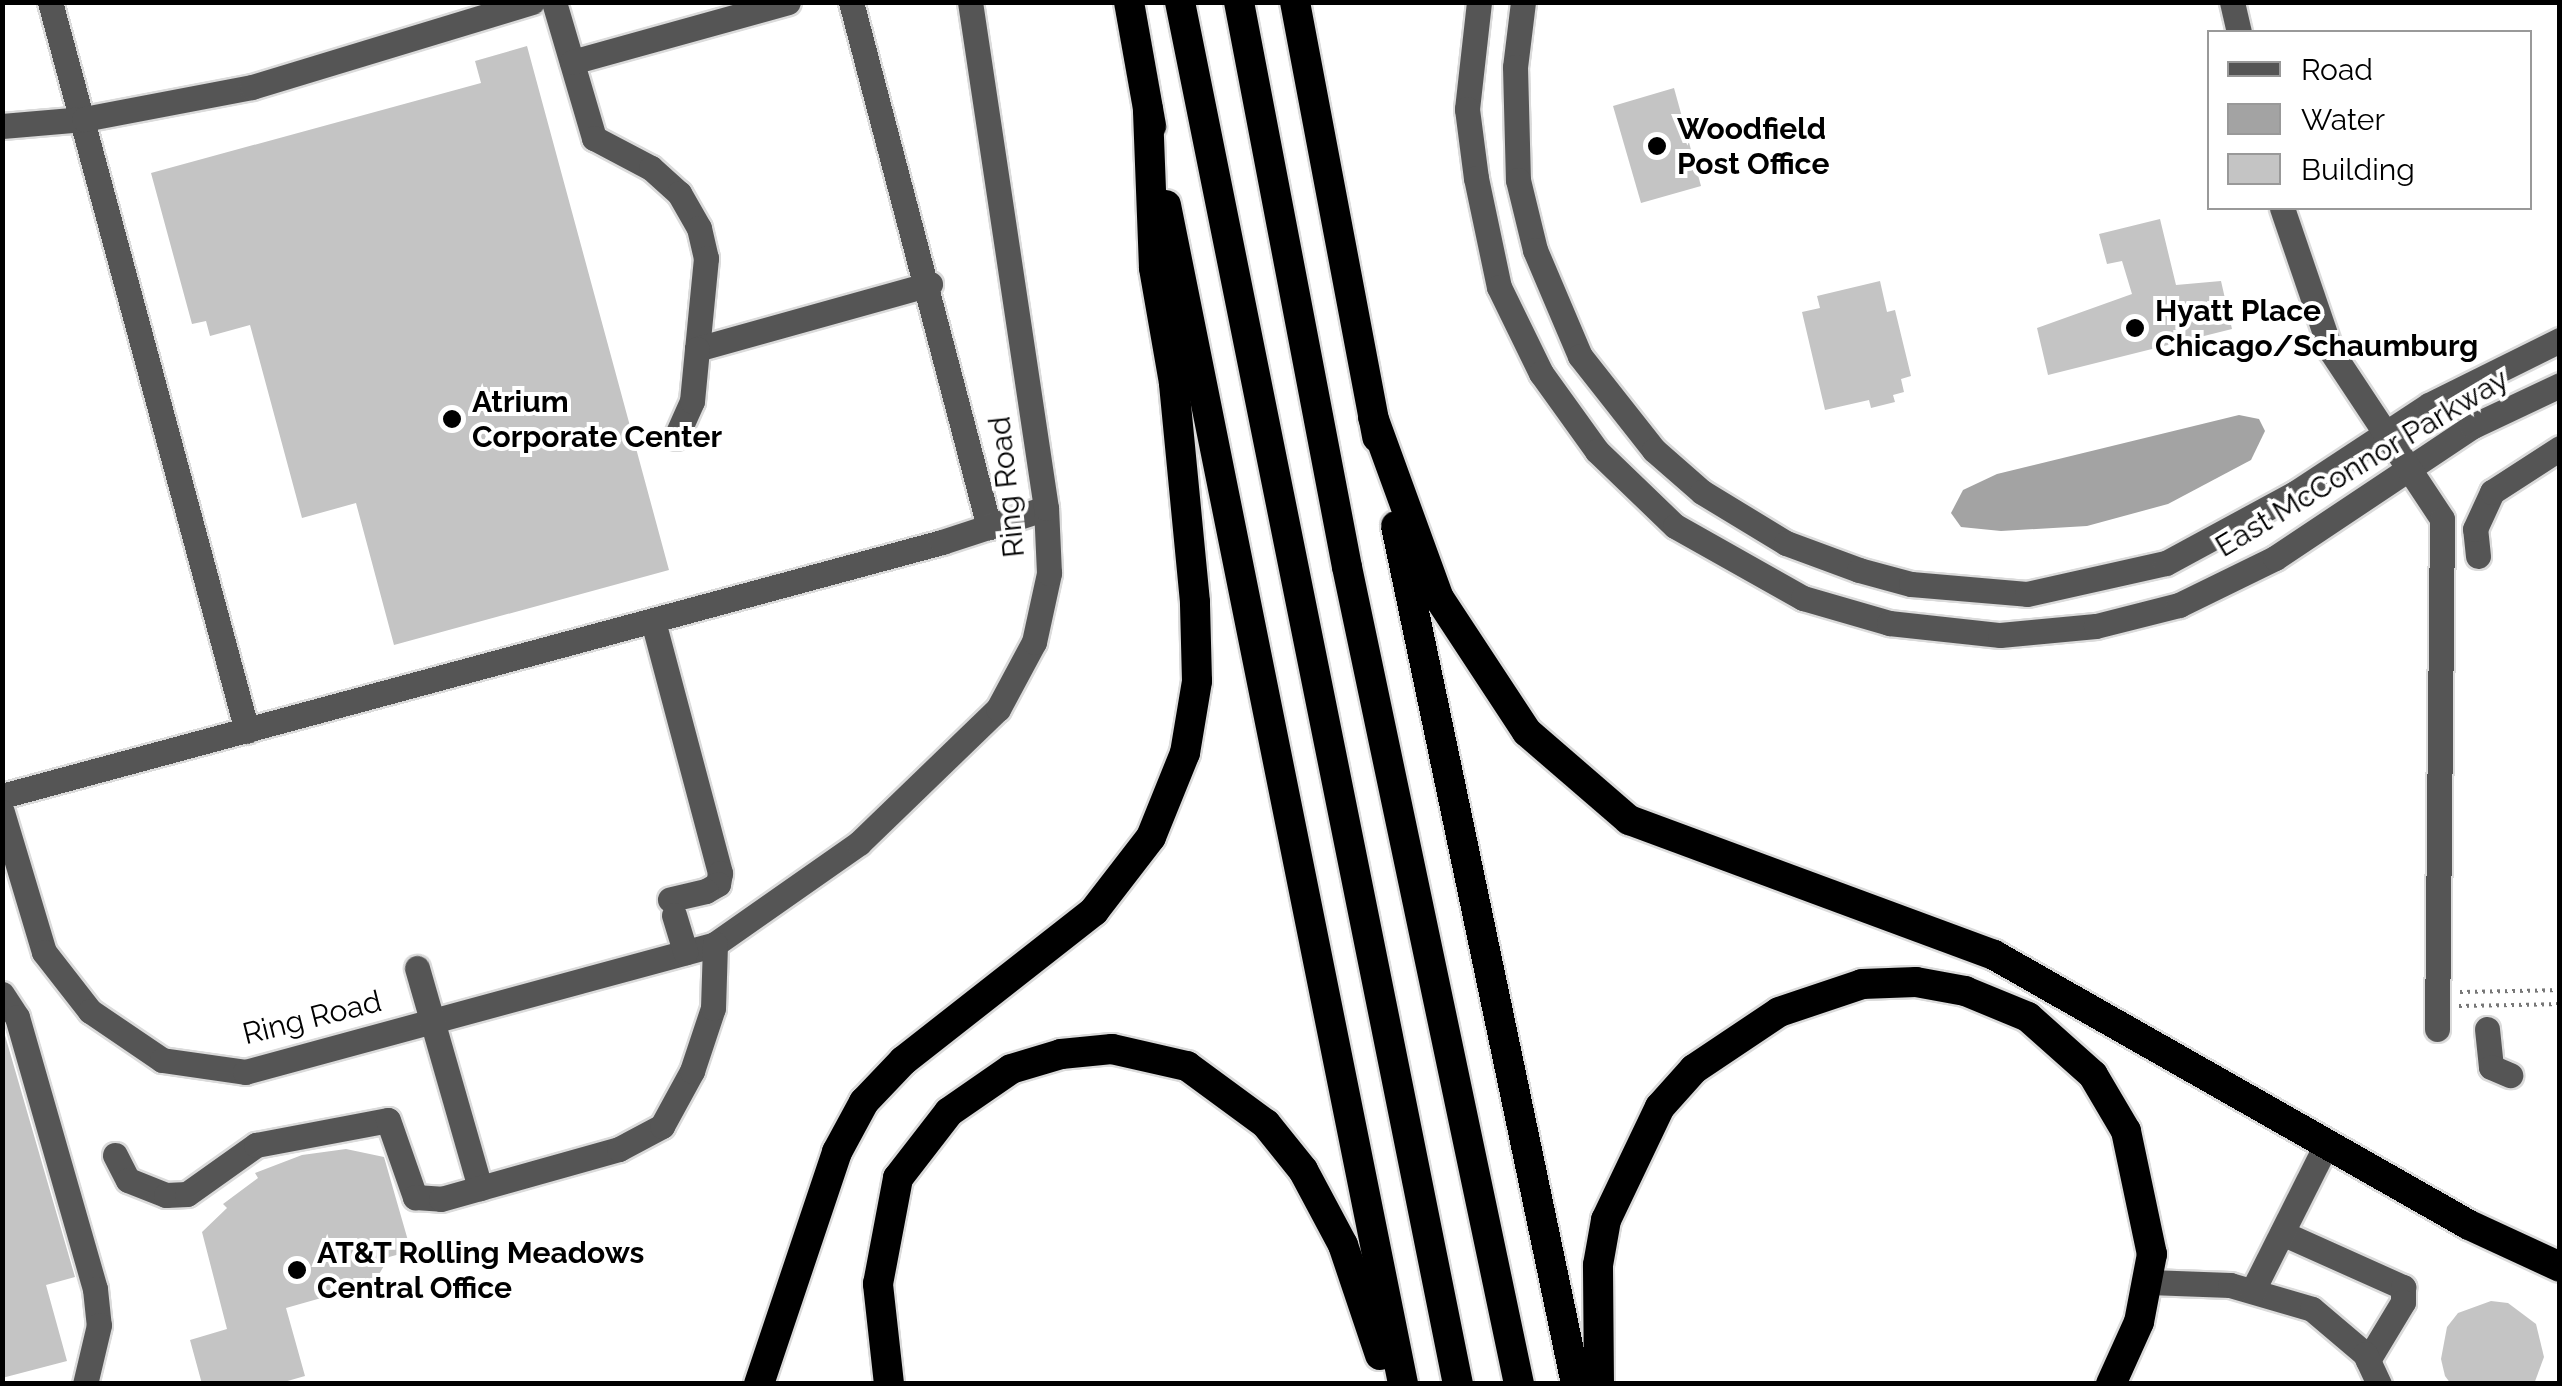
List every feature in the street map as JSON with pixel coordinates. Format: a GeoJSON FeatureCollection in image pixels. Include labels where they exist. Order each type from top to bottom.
{"type":"FeatureCollection","features":[{"type":"Feature","properties":{"kind":"highway"},"geometry":{"type":"LineString","coordinates":[[1128,2],[1403,1384]]}},
{"type":"Feature","properties":{"kind":"highway"},"geometry":{"type":"LineString","coordinates":[[1180,2],[1458,1384]]}},
{"type":"Feature","properties":{"kind":"highway"},"geometry":{"type":"LineString","coordinates":[[1239,2],[1348,567],[1519,1384]]}},
{"type":"Feature","properties":{"kind":"highway"},"geometry":{"type":"LineString","coordinates":[[1295,2],[1373,417],[1576,1384]]}},
{"type":"Feature","properties":{"kind":"highway"},"geometry":{"type":"LineString","coordinates":[[759,1384],[837,1152],[864,1102],[902,1061],[1094,910],[1151,837],[1185,753],[1197,681],[1195,602],[1174,382],[1154,268],[1148,110]]}},
{"type":"Feature","properties":{"kind":"highway"},"geometry":{"type":"LineString","coordinates":[[1373,417],[1438,598],[1527,732],[1582,786],[1628,820],[1994,955],[2326,1144],[2560,1267]]}},
{"type":"Feature","properties":{"kind":"highway"},"geometry":{"type":"LineString","coordinates":[[1598,1384],[1598,1265],[1606,1220],[1660,1106],[1749,1027],[1862,984],[1916,982],[1965,991],[2028,1016],[2074,1054],[2113,1107],[2137,1158],[2152,1254],[2139,1322],[2111,1384]]}},
{"type":"Feature","properties":{"kind":"highway"},"geometry":{"type":"LineString","coordinates":[[889,1384],[878,1284],[898,1178],[949,1112],[1011,1068],[1062,1054],[1112,1049],[1187,1066],[1244,1104],[1274,1132],[1303,1170],[1343,1245],[1390,1384]]}},
{"type":"Feature","properties":{"kind":"street"},"geometry":{"type":"LineString","coordinates":[[50,2],[247,731]]}},
{"type":"Feature","properties":{"kind":"street"},"geometry":{"type":"LineString","coordinates":[[2,126],[84,119],[252,88],[532,2]]}},
{"type":"Feature","properties":{"kind":"street"},"geometry":{"type":"LineString","coordinates":[[554,2],[594,138],[652,168],[679,193],[698,228],[706,258],[692,402],[676,437]]}},
{"type":"Feature","properties":{"kind":"street"},"geometry":{"type":"LineString","coordinates":[[572,62],[788,2]]}},
{"type":"Feature","properties":{"kind":"street"},"geometry":{"type":"LineString","coordinates":[[851,2],[930,284],[989,527]]}},
{"type":"Feature","properties":{"kind":"street","name":"Ring Road"},"geometry":{"type":"LineString","coordinates":[[2,812],[44,952],[90,1011],[162,1060],[245,1072],[715,944],[859,843],[998,709],[1034,642],[1049,573],[1046,508],[970,2]]}},
{"type":"Feature","properties":{"kind":"street","name":"East McConnor Parkway"},"geometry":{"type":"LineString","coordinates":[[1479,2],[1467,109],[1476,178],[1499,287],[1533,358],[1597,451],[1675,526],[1802,598],[1889,623],[2000,636],[2115,622],[2179,606],[2225,584],[2473,426],[2560,385]]}},
{"type":"Feature","properties":{"kind":"street","name":"East McConnor Parkway"},"geometry":{"type":"LineString","coordinates":[[1523,2],[1514,82],[1518,180],[1562,324],[1654,450],[1702,492],[1786,544],[1928,586],[2027,594],[2086,585],[2207,545],[2385,435],[2560,340]]}},
{"type":"Feature","properties":{"kind":"street"},"geometry":{"type":"LineString","coordinates":[[2232,2],[2239,30]]}},
{"type":"Feature","properties":{"kind":"street"},"geometry":{"type":"LineString","coordinates":[[2283,210],[2318,322],[2407,470],[2442,519],[2437,1029]]}},
{"type":"Feature","properties":{"kind":"street"},"geometry":{"type":"LineString","coordinates":[[696,349],[930,284]]}},
{"type":"Feature","properties":{"kind":"street"},"geometry":{"type":"LineString","coordinates":[[2478,556],[2476,530],[2492,492],[2560,448]]}},
{"type":"Feature","properties":{"kind":"street"},"geometry":{"type":"LineString","coordinates":[[2,796],[654,621],[1046,508]]}},
{"type":"Feature","properties":{"kind":"street"},"geometry":{"type":"LineString","coordinates":[[654,621],[720,873],[718,884],[672,907],[684,952]]}},
{"type":"Feature","properties":{"kind":"street"},"geometry":{"type":"LineString","coordinates":[[114,1154],[128,1180],[166,1195],[186,1194],[256,1145],[388,1120],[415,1197],[441,1199],[619,1149],[662,1126],[692,1071],[714,1008],[715,944]]}},
{"type":"Feature","properties":{"kind":"street"},"geometry":{"type":"LineString","coordinates":[[417,968],[480,1188]]}},
{"type":"Feature","properties":{"kind":"street"},"geometry":{"type":"LineString","coordinates":[[2,994],[17,1016],[95,1289],[99,1325],[86,1384]]}},
{"type":"Feature","properties":{"kind":"street"},"geometry":{"type":"LineString","coordinates":[[2487,1029],[2491,1067],[2510,1075]]}},
{"type":"Feature","properties":{"kind":"street"},"geometry":{"type":"LineString","coordinates":[[2253,1290],[2326,1144]]}},
{"type":"Feature","properties":{"kind":"street"},"geometry":{"type":"LineString","coordinates":[[2148,1282],[2196,1280],[2253,1290],[2312,1310],[2374,1372],[2403,1302],[2403,1288],[2394,1278],[2282,1233]]}},
{"type":"Feature","properties":{"kind":"path"},"geometry":{"type":"LineString","coordinates":[[2546,990],[2547,1004]]}},
{"type":"Feature","properties":{"kind":"path"},"geometry":{"type":"LineString","coordinates":[[2560,990],[2459,992],[2460,1006],[2560,1004]]}},
{"type":"Feature","properties":{"kind":"water"},"geometry":{"type":"Polygon","coordinates":[[[2239,415],[2259,419],[2265,431],[2251,460],[2168,504],[2087,526],[2001,531],[1961,527],[1951,513],[1963,490],[1997,474],[2239,415]]]}},
{"type":"Feature","properties":{"kind":"building","name":"Atrium Corporate Center"},"geometry":{"type":"Polygon","coordinates":[[[527,46],[669,570],[394,645],[356,503],[302,518],[250,325],[210,336],[206,321],[192,324],[151,173],[481,83],[475,61],[527,46]]]}},
{"type":"Feature","properties":{"kind":"building","name":"Woodfield Post Office"},"geometry":{"type":"Polygon","coordinates":[[[1674,88],[1701,186],[1641,203],[1613,106],[1674,88]]]}},
{"type":"Feature","properties":{"kind":"building","name":"Hyatt Place Chicago/Schaumburg"},"geometry":{"type":"Polygon","coordinates":[[[2160,219],[2176,285],[2221,281],[2232,329],[2048,375],[2037,328],[2132,294],[2122,261],[2107,264],[2099,234],[2160,219]]]}},
{"type":"Feature","properties":{"kind":"building"},"geometry":{"type":"Polygon","coordinates":[[[1880,281],[1887,312],[1895,310],[1911,376],[1901,379],[1904,392],[1893,395],[1895,402],[1871,408],[1869,400],[1825,410],[1802,312],[1820,308],[1817,296],[1880,281]]]}},
{"type":"Feature","properties":{"kind":"building"},"geometry":{"type":"Polygon","coordinates":[[[2,1025],[75,1277],[46,1285],[67,1361],[2,1378],[2,1025]]]}},
{"type":"Feature","properties":{"kind":"building","name":"AT&T Rolling Meadows Central Office"},"geometry":{"type":"Polygon","coordinates":[[[346,1149],[384,1157],[411,1251],[389,1257],[374,1283],[286,1308],[305,1376],[277,1384],[202,1384],[190,1340],[227,1329],[202,1232],[227,1208],[223,1204],[258,1178],[255,1173],[302,1155],[346,1149]]]}},
{"type":"Feature","properties":{"kind":"building"},"geometry":{"type":"Polygon","coordinates":[[[2491,1301],[2508,1303],[2536,1324],[2544,1357],[2534,1384],[2451,1384],[2445,1376],[2441,1359],[2447,1327],[2458,1313],[2491,1301]]]}},
{"type":"Feature","properties":{"kind":"place","name":"Woodfield Post Office"},"geometry":{"type":"Point","coordinates":[1657,146]}},
{"type":"Feature","properties":{"kind":"place","name":"Hyatt Place Chicago/Schaumburg"},"geometry":{"type":"Point","coordinates":[2135,328]}},
{"type":"Feature","properties":{"kind":"place","name":"Atrium Corporate Center"},"geometry":{"type":"Point","coordinates":[452,419]}},
{"type":"Feature","properties":{"kind":"place","name":"AT&T Rolling Meadows Central Office"},"geometry":{"type":"Point","coordinates":[297,1270]}}]}
